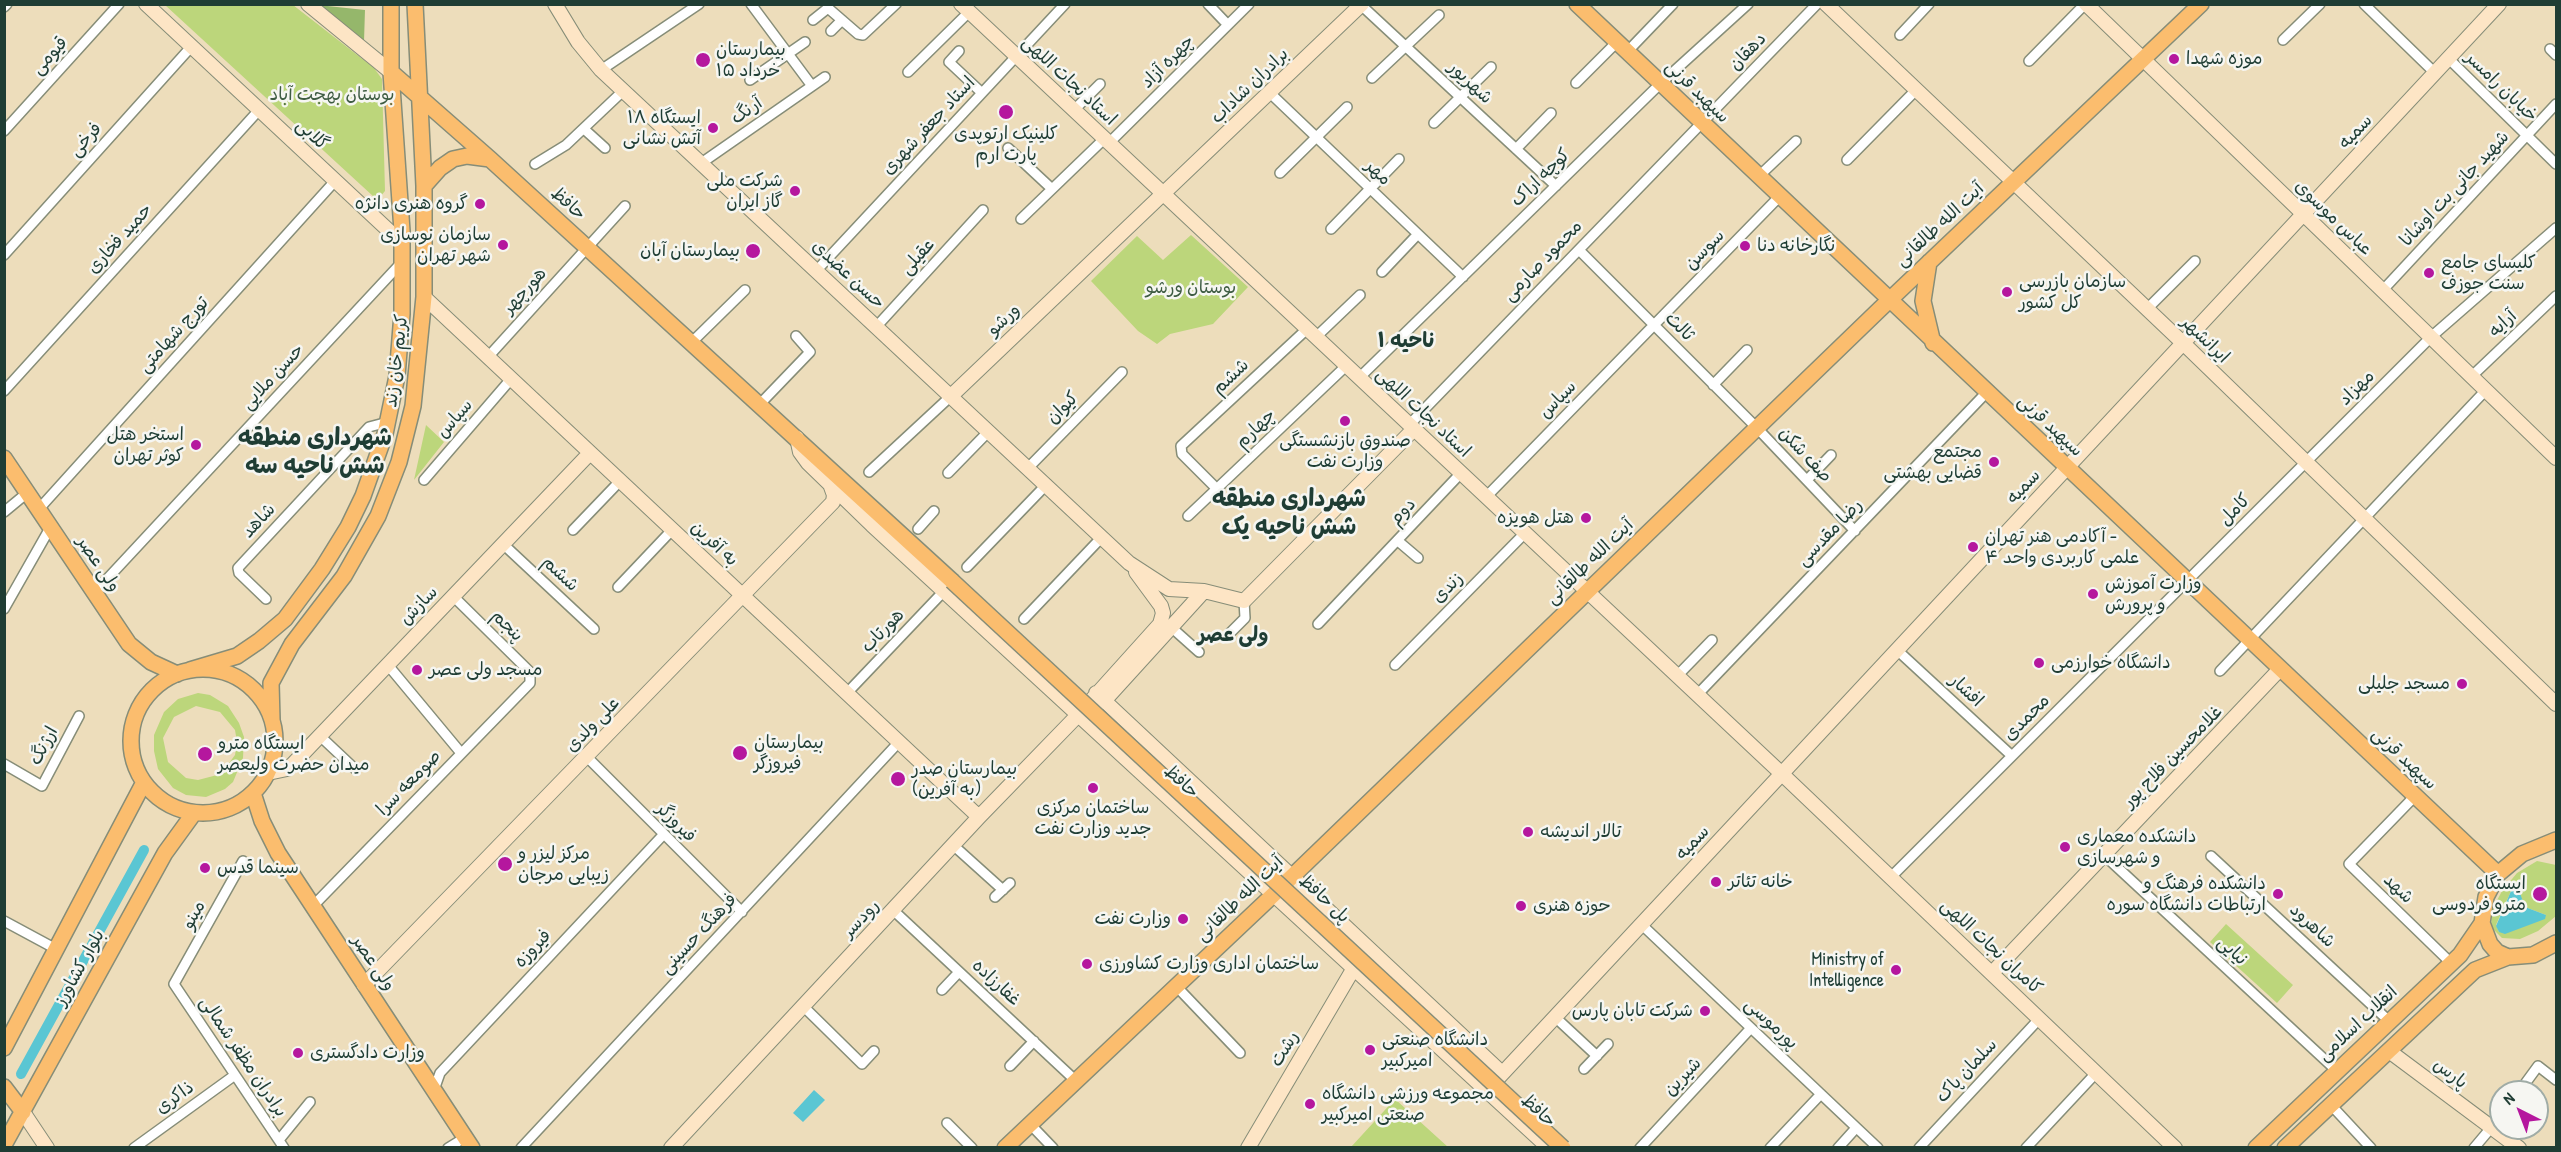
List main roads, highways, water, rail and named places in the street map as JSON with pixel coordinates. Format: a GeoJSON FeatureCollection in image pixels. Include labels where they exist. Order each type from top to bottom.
{"type":"FeatureCollection","features":[{"type":"Feature","properties":{"kind":"main road","name":"کریم خان زند"},"geometry":{"type":"LineString","coordinates":[[184,672],[237,656],[285,619],[330,558],[352,519],[373,470],[388,422],[400,350],[402,262],[392,72],[391,4]]}},
{"type":"Feature","properties":{"kind":"main road","name":"کریم خان زند"},"geometry":{"type":"LineString","coordinates":[[272,720],[269,691],[282,660],[344,576],[390,489],[414,406],[424,297],[424,186],[415,4]]}},
{"type":"Feature","properties":{"kind":"main road","name":"سپهبد قرنی"},"geometry":{"type":"LineString","coordinates":[[1577,4],[1888,301],[2498,874]]}},
{"type":"Feature","properties":{"kind":"main road","name":"آیت الله طالقانی"},"geometry":{"type":"LineString","coordinates":[[1005,1148],[1292,876],[1888,301],[2201,4]]}},
{"type":"Feature","properties":{"kind":"main road","name":"حافظ"},"geometry":{"type":"LineString","coordinates":[[392,72],[797,438],[948,586]]}},
{"type":"Feature","properties":{"kind":"main road"},"geometry":{"type":"LineString","coordinates":[[424,186],[440,168],[453,159],[467,156],[490,159]]}},
{"type":"Feature","properties":{"kind":"main road"},"geometry":{"type":"LineString","coordinates":[[1929,262],[1923,301],[1933,343]]}},
{"type":"Feature","properties":{"kind":"main road","name":"ولی عصر"},"geometry":{"type":"LineString","coordinates":[[4,458],[129,644],[151,662],[184,672]]}},
{"type":"Feature","properties":{"kind":"main road","name":"پل حافظ"},"geometry":{"type":"LineString","coordinates":[[948,586],[1563,1148]]}},
{"type":"Feature","properties":{"kind":"main road"},"geometry":{"type":"LineString","coordinates":[[221,671],[241,680],[256,692],[272,720],[274,753],[268,773],[253,793],[227,810],[194,813],[178,809],[162,801],[143,784],[133,760],[130,744],[135,713],[153,688],[184,672],[221,671]]}},
{"type":"Feature","properties":{"kind":"main road","name":"بلوار کشاورز"},"geometry":{"type":"LineString","coordinates":[[4,1048],[143,784]]}},
{"type":"Feature","properties":{"kind":"main road","name":"ولی عصر"},"geometry":{"type":"LineString","coordinates":[[253,793],[274,846],[469,1144]]}},
{"type":"Feature","properties":{"kind":"main road","name":"بلوار کشاورز"},"geometry":{"type":"LineString","coordinates":[[4,1145],[165,853],[194,813]]}},
{"type":"Feature","properties":{"kind":"main road"},"geometry":{"type":"LineString","coordinates":[[2508,957],[2497,952],[2490,944],[2482,923],[2486,897],[2498,874],[2522,854],[2556,840]]}},
{"type":"Feature","properties":{"kind":"main road","name":"انقلاب اسلامی"},"geometry":{"type":"LineString","coordinates":[[2256,1148],[2451,963],[2482,923]]}},
{"type":"Feature","properties":{"kind":"main road"},"geometry":{"type":"LineString","coordinates":[[2285,1148],[2475,970],[2508,957],[2530,956],[2556,943]]}},
{"type":"Feature","properties":{"kind":"main road"},"geometry":{"type":"LineString","coordinates":[[4,1087],[23,1113]]}},
{"type":"Feature","properties":{"kind":"water"},"geometry":{"type":"Polygon","coordinates":[[[2514,884],[2517,885],[2525,907],[2546,915],[2545,919],[2505,934],[2499,932],[2496,926],[2514,884]]]}},
{"type":"Feature","properties":{"kind":"water"},"geometry":{"type":"Polygon","coordinates":[[[814,1090],[825,1100],[803,1122],[793,1113],[814,1090]]]}},
{"type":"Feature","properties":{"kind":"waterway"},"geometry":{"type":"LineString","coordinates":[[21,1074],[144,850]]}},
{"type":"Feature","properties":{"kind":"place","name":"موزه شهدا"},"geometry":{"type":"Point","coordinates":[2174,59]}},
{"type":"Feature","properties":{"kind":"place","name":"بیمارستان ۱۵ خرداد"},"geometry":{"type":"Point","coordinates":[703,60]}},
{"type":"Feature","properties":{"kind":"place","name":"کلینیک ارتوپدی پارت ارم"},"geometry":{"type":"Point","coordinates":[1006,112]}},
{"type":"Feature","properties":{"kind":"place","name":"ایستگاه ۱۸ آتش نشانی"},"geometry":{"type":"Point","coordinates":[713,128]}},
{"type":"Feature","properties":{"kind":"place","name":"شرکت ملی گاز ایران"},"geometry":{"type":"Point","coordinates":[795,191]}},
{"type":"Feature","properties":{"kind":"place","name":"گروه هنری دانژه"},"geometry":{"type":"Point","coordinates":[480,204]}},
{"type":"Feature","properties":{"kind":"place","name":"سازمان نوسازی شهر تهران"},"geometry":{"type":"Point","coordinates":[503,245]}},
{"type":"Feature","properties":{"kind":"place","name":"نگارخانه دنا"},"geometry":{"type":"Point","coordinates":[1745,246]}},
{"type":"Feature","properties":{"kind":"place","name":"بیمارستان آبان"},"geometry":{"type":"Point","coordinates":[753,251]}},
{"type":"Feature","properties":{"kind":"place","name":"کلیسای جامع سنت جوزف"},"geometry":{"type":"Point","coordinates":[2429,273]}},
{"type":"Feature","properties":{"kind":"place","name":"سازمان بازرسی کل کشور"},"geometry":{"type":"Point","coordinates":[2007,292]}},
{"type":"Feature","properties":{"kind":"place","name":"صندوق بازنشستگی وزارت نفت"},"geometry":{"type":"Point","coordinates":[1345,421]}},
{"type":"Feature","properties":{"kind":"place","name":"استخر هتل کوثر تهران"},"geometry":{"type":"Point","coordinates":[196,445]}},
{"type":"Feature","properties":{"kind":"place","name":"مجتمع قضایی بهشتی"},"geometry":{"type":"Point","coordinates":[1994,462]}},
{"type":"Feature","properties":{"kind":"place","name":"هتل هویزه"},"geometry":{"type":"Point","coordinates":[1586,518]}},
{"type":"Feature","properties":{"kind":"place","name":"آکادمی هنر تهران - علمی کاربردی واحد ۴"},"geometry":{"type":"Point","coordinates":[1973,547]}},
{"type":"Feature","properties":{"kind":"place","name":"وزارت آموزش و پرورش"},"geometry":{"type":"Point","coordinates":[2093,594]}},
{"type":"Feature","properties":{"kind":"place","name":"دانشگاه خوارزمی"},"geometry":{"type":"Point","coordinates":[2039,663]}},
{"type":"Feature","properties":{"kind":"place","name":"مسجد ولی عصر"},"geometry":{"type":"Point","coordinates":[417,670]}},
{"type":"Feature","properties":{"kind":"place","name":"مسجد جلیلی"},"geometry":{"type":"Point","coordinates":[2462,684]}},
{"type":"Feature","properties":{"kind":"place","name":"بیمارستان فیروزگر"},"geometry":{"type":"Point","coordinates":[740,753]}},
{"type":"Feature","properties":{"kind":"place","name":"ایستگاه مترو میدان حضرت ولیعصر"},"geometry":{"type":"Point","coordinates":[205,754]}},
{"type":"Feature","properties":{"kind":"place","name":"بیمارستان صدر (به آفرین)"},"geometry":{"type":"Point","coordinates":[898,779]}},
{"type":"Feature","properties":{"kind":"place","name":"ساختمان مرکزی جدید وزارت نفت"},"geometry":{"type":"Point","coordinates":[1093,788]}},
{"type":"Feature","properties":{"kind":"place","name":"تالار اندیشه"},"geometry":{"type":"Point","coordinates":[1528,832]}},
{"type":"Feature","properties":{"kind":"place","name":"دانشکده معماری و شهرسازی"},"geometry":{"type":"Point","coordinates":[2065,847]}},
{"type":"Feature","properties":{"kind":"place","name":"مرکز لیزر و زیبایی مرجان"},"geometry":{"type":"Point","coordinates":[505,864]}},
{"type":"Feature","properties":{"kind":"place","name":"سینما قدس"},"geometry":{"type":"Point","coordinates":[205,868]}},
{"type":"Feature","properties":{"kind":"place","name":"خانه تئاتر"},"geometry":{"type":"Point","coordinates":[1716,882]}},
{"type":"Feature","properties":{"kind":"place","name":"دانشکده فرهنگ و ارتباطات دانشگاه سوره"},"geometry":{"type":"Point","coordinates":[2278,894]}},
{"type":"Feature","properties":{"kind":"place","name":"ایستگاه مترو فردوسی"},"geometry":{"type":"Point","coordinates":[2540,894]}},
{"type":"Feature","properties":{"kind":"place","name":"حوزه هنری"},"geometry":{"type":"Point","coordinates":[1521,906]}},
{"type":"Feature","properties":{"kind":"place","name":"وزارت نفت"},"geometry":{"type":"Point","coordinates":[1183,919]}},
{"type":"Feature","properties":{"kind":"place","name":"ساختمان اداری وزارت کشاورزی"},"geometry":{"type":"Point","coordinates":[1087,964]}},
{"type":"Feature","properties":{"kind":"place","name":"Ministry of Intelligence"},"geometry":{"type":"Point","coordinates":[1896,970]}},
{"type":"Feature","properties":{"kind":"place","name":"شرکت تابان پارس"},"geometry":{"type":"Point","coordinates":[1705,1011]}},
{"type":"Feature","properties":{"kind":"place","name":"دانشگاه صنعتی امیرکبیر"},"geometry":{"type":"Point","coordinates":[1370,1050]}},
{"type":"Feature","properties":{"kind":"place","name":"وزارت دادگستری"},"geometry":{"type":"Point","coordinates":[298,1053]}},
{"type":"Feature","properties":{"kind":"place","name":"مجموعه ورزشی دانشگاه صنعتی امیرکبیر"},"geometry":{"type":"Point","coordinates":[1310,1104]}},
{"type":"Feature","properties":{"kind":"district","name":"ناحیه ۱"},"geometry":{"type":"Point","coordinates":[1406,341]}},
{"type":"Feature","properties":{"kind":"district","name":"شهرداری منطقه شش ناحیه سه"},"geometry":{"type":"Point","coordinates":[315,453]}},
{"type":"Feature","properties":{"kind":"district","name":"شهرداری منطقه شش ناحیه یک"},"geometry":{"type":"Point","coordinates":[1289,514]}},
{"type":"Feature","properties":{"kind":"district","name":"ولی عصر"},"geometry":{"type":"Point","coordinates":[1233,636]}},
{"type":"Feature","properties":{"kind":"park label","name":"بوستان بهجت آباد"},"geometry":{"type":"Point","coordinates":[332,95]}},
{"type":"Feature","properties":{"kind":"park label","name":"بوستان ورشو"},"geometry":{"type":"Point","coordinates":[1191,288]}}]}
